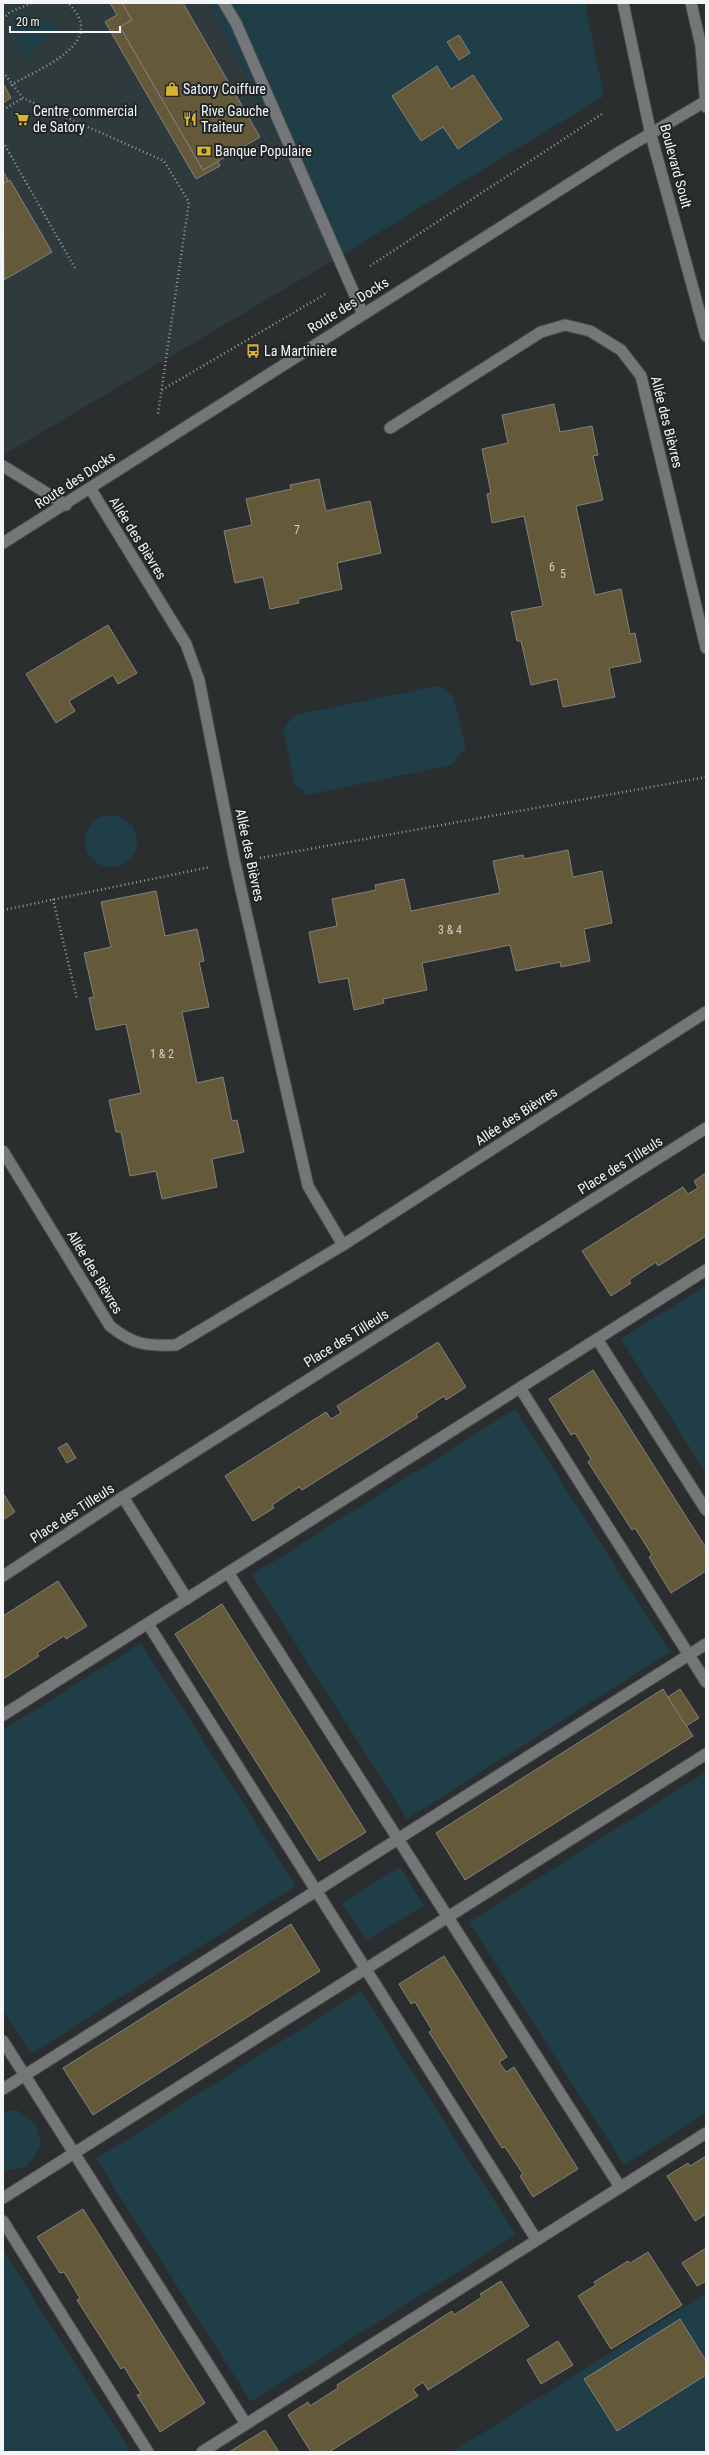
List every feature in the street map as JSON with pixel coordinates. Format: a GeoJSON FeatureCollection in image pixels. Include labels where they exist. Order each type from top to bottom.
{"type":"FeatureCollection","features":[{"type":"Feature","properties":{"kind":"street"},"geometry":{"type":"LineString","coordinates":[[224,3],[236,23],[363,314]]}},
{"type":"Feature","properties":{"kind":"street","name":"Boulevard Soult"},"geometry":{"type":"LineString","coordinates":[[623,3],[651,135],[706,336]]}},
{"type":"Feature","properties":{"kind":"street"},"geometry":{"type":"LineString","coordinates":[[691,3],[701,46],[705,104]]}},
{"type":"Feature","properties":{"kind":"street","name":"Route des Docks"},"geometry":{"type":"LineString","coordinates":[[3,543],[66,504],[153,446],[621,151],[705,104]]}},
{"type":"Feature","properties":{"kind":"street","name":"Allée des Bièvres"},"geometry":{"type":"LineString","coordinates":[[390,428],[541,332],[565,326],[590,331],[621,350],[641,376],[706,648]]}},
{"type":"Feature","properties":{"kind":"street"},"geometry":{"type":"LineString","coordinates":[[3,466],[66,504]]}},
{"type":"Feature","properties":{"kind":"street","name":"Allée des Bièvres"},"geometry":{"type":"LineString","coordinates":[[90,488],[186,644],[200,680],[235,863],[308,1186],[343,1245]]}},
{"type":"Feature","properties":{"kind":"street","name":"Allée des Bièvres"},"geometry":{"type":"LineString","coordinates":[[3,1151],[110,1326],[127,1340],[151,1346],[176,1345],[343,1245],[706,1012]]}},
{"type":"Feature","properties":{"kind":"street","name":"Place des Tilleuls"},"geometry":{"type":"LineString","coordinates":[[3,1576],[123,1497],[706,1128]]}},
{"type":"Feature","properties":{"kind":"street"},"geometry":{"type":"LineString","coordinates":[[3,1715],[229,1574],[706,1270]]}},
{"type":"Feature","properties":{"kind":"street"},"geometry":{"type":"LineString","coordinates":[[597,1339],[706,1510]]}},
{"type":"Feature","properties":{"kind":"street"},"geometry":{"type":"LineString","coordinates":[[520,1388],[706,1682]]}},
{"type":"Feature","properties":{"kind":"street"},"geometry":{"type":"LineString","coordinates":[[123,1497],[187,1599]]}},
{"type":"Feature","properties":{"kind":"street"},"geometry":{"type":"LineString","coordinates":[[229,1574],[620,2187]]}},
{"type":"Feature","properties":{"kind":"street"},"geometry":{"type":"LineString","coordinates":[[148,1624],[536,2240]]}},
{"type":"Feature","properties":{"kind":"street"},"geometry":{"type":"LineString","coordinates":[[3,2089],[706,1644]]}},
{"type":"Feature","properties":{"kind":"street"},"geometry":{"type":"LineString","coordinates":[[3,2198],[706,1754]]}},
{"type":"Feature","properties":{"kind":"street"},"geometry":{"type":"LineString","coordinates":[[3,2041],[246,2424]]}},
{"type":"Feature","properties":{"kind":"street"},"geometry":{"type":"LineString","coordinates":[[202,2452],[706,2133]]}},
{"type":"Feature","properties":{"kind":"street"},"geometry":{"type":"LineString","coordinates":[[3,2221],[148,2452]]}},
{"type":"Feature","properties":{"kind":"path"},"geometry":{"type":"LineString","coordinates":[[3,19],[10,12],[32,3]]}},
{"type":"Feature","properties":{"kind":"path"},"geometry":{"type":"LineString","coordinates":[[11,84],[73,48],[80,37],[82,25],[79,13],[68,3]]}},
{"type":"Feature","properties":{"kind":"path"},"geometry":{"type":"LineString","coordinates":[[3,72],[23,98],[164,160],[189,202],[153,446]]}},
{"type":"Feature","properties":{"kind":"path"},"geometry":{"type":"LineString","coordinates":[[3,110],[23,98]]}},
{"type":"Feature","properties":{"kind":"path"},"geometry":{"type":"LineString","coordinates":[[162,390],[349,280],[602,114]]}},
{"type":"Feature","properties":{"kind":"path"},"geometry":{"type":"LineString","coordinates":[[3,142],[75,268]]}},
{"type":"Feature","properties":{"kind":"path"},"geometry":{"type":"LineString","coordinates":[[3,910],[197,869],[706,777]]}},
{"type":"Feature","properties":{"kind":"path"},"geometry":{"type":"LineString","coordinates":[[54,899],[77,999]]}},
{"type":"Feature","properties":{"kind":"shaded area","name":"Centre commercial de Satory"},"geometry":{"type":"Polygon","coordinates":[[[3,3],[209,3],[339,257],[3,455],[3,3]]]}},
{"type":"Feature","properties":{"kind":"shaded area"},"geometry":{"type":"Polygon","coordinates":[[[209,3],[585,3],[604,96],[339,257],[209,3]]]}},
{"type":"Feature","properties":{"kind":"shaded area"},"geometry":{"type":"Polygon","coordinates":[[[10,12],[62,25],[23,59],[10,12]]]}},
{"type":"Feature","properties":{"kind":"shaded area"},"geometry":{"type":"Polygon","coordinates":[[[438,686],[453,696],[466,748],[451,765],[307,795],[295,784],[283,730],[294,715],[438,686]]]}},
{"type":"Feature","properties":{"kind":"shaded area"},"geometry":{"type":"Polygon","coordinates":[[[111,815],[125,819],[133,827],[137,841],[133,855],[125,863],[111,867],[97,863],[89,855],[85,841],[89,827],[97,819],[111,815]]]}},
{"type":"Feature","properties":{"kind":"shaded area"},"geometry":{"type":"Polygon","coordinates":[[[706,1285],[706,1473],[621,1339],[706,1285]]]}},
{"type":"Feature","properties":{"kind":"shaded area"},"geometry":{"type":"Polygon","coordinates":[[[515,1409],[670,1652],[407,1819],[252,1575],[515,1409]]]}},
{"type":"Feature","properties":{"kind":"shaded area"},"geometry":{"type":"Polygon","coordinates":[[[141,1643],[296,1886],[31,2054],[3,2010],[3,1730],[141,1643]]]}},
{"type":"Feature","properties":{"kind":"shaded area"},"geometry":{"type":"Polygon","coordinates":[[[706,1772],[706,2113],[624,2165],[469,1922],[706,1772]]]}},
{"type":"Feature","properties":{"kind":"shaded area"},"geometry":{"type":"Polygon","coordinates":[[[400,1867],[424,1905],[366,1941],[342,1903],[400,1867]]]}},
{"type":"Feature","properties":{"kind":"shaded area"},"geometry":{"type":"Polygon","coordinates":[[[361,1991],[516,2235],[251,2402],[96,2159],[361,1991]]]}},
{"type":"Feature","properties":{"kind":"shaded area"},"geometry":{"type":"Polygon","coordinates":[[[17,2110],[36,2124],[41,2146],[27,2167],[3,2171],[3,2112],[17,2110]]]}},
{"type":"Feature","properties":{"kind":"shaded area"},"geometry":{"type":"Polygon","coordinates":[[[3,2250],[131,2452],[3,2452],[3,2250]]]}},
{"type":"Feature","properties":{"kind":"shaded area"},"geometry":{"type":"Polygon","coordinates":[[[706,2293],[706,2452],[452,2452],[706,2293]]]}},
{"type":"Feature","properties":{"kind":"building"},"geometry":{"type":"Polygon","coordinates":[[[110,3],[122,3],[132,20],[120,27],[203,170],[218,161],[220,166],[196,179],[105,22],[117,15],[110,3]]]}},
{"type":"Feature","properties":{"kind":"building"},"geometry":{"type":"Polygon","coordinates":[[[122,3],[183,3],[260,137],[203,170],[120,27],[132,20],[122,3]]]}},
{"type":"Feature","properties":{"kind":"building"},"geometry":{"type":"Polygon","coordinates":[[[459,35],[470,53],[459,60],[447,42],[459,35]]]}},
{"type":"Feature","properties":{"kind":"building"},"geometry":{"type":"Polygon","coordinates":[[[437,66],[451,89],[473,75],[502,119],[458,149],[443,127],[421,141],[392,96],[437,66]]]}},
{"type":"Feature","properties":{"kind":"building"},"geometry":{"type":"Polygon","coordinates":[[[3,83],[11,98],[3,103],[3,83]]]}},
{"type":"Feature","properties":{"kind":"building"},"geometry":{"type":"Polygon","coordinates":[[[3,171],[8,180],[3,184],[3,171]]]}},
{"type":"Feature","properties":{"kind":"building"},"geometry":{"type":"Polygon","coordinates":[[[10,180],[52,252],[4,280],[3,184],[10,180]]]}},
{"type":"Feature","properties":{"kind":"building"},"geometry":{"type":"Polygon","coordinates":[[[554,404],[560,432],[592,426],[598,455],[593,456],[603,500],[576,506],[595,595],[621,589],[630,634],[635,633],[641,662],[609,668],[615,697],[563,707],[557,679],[531,685],[521,641],[517,641],[511,612],[543,606],[524,516],[492,523],[487,494],[491,493],[482,449],[508,443],[502,415],[554,404]]]}},
{"type":"Feature","properties":{"kind":"building"},"geometry":{"type":"Polygon","coordinates":[[[319,479],[326,511],[370,501],[381,553],[337,563],[342,589],[298,599],[299,603],[270,609],[263,577],[235,583],[224,531],[252,525],[246,499],[291,489],[290,485],[319,479]]]}},
{"type":"Feature","properties":{"kind":"building"},"geometry":{"type":"Polygon","coordinates":[[[108,625],[137,673],[118,684],[113,675],[69,701],[75,711],[56,723],[26,674],[108,625]]]}},
{"type":"Feature","properties":{"kind":"building"},"geometry":{"type":"Polygon","coordinates":[[[568,850],[573,877],[602,871],[612,923],[584,929],[590,961],[561,967],[560,962],[516,971],[510,945],[422,963],[427,990],[383,999],[384,1003],[354,1010],[348,978],[319,983],[309,932],[337,926],[332,899],[376,890],[375,885],[404,879],[411,911],[500,893],[493,861],[523,855],[524,859],[568,850]]]}},
{"type":"Feature","properties":{"kind":"building"},"geometry":{"type":"Polygon","coordinates":[[[156,891],[165,936],[197,929],[204,961],[199,962],[209,1007],[182,1012],[197,1083],[223,1077],[232,1121],[237,1120],[244,1152],[212,1159],[217,1187],[162,1199],[156,1171],[130,1176],[121,1132],[116,1132],[109,1100],[141,1093],[126,1024],[96,1030],[89,998],[94,997],[84,953],[111,947],[101,902],[156,891]]]}},
{"type":"Feature","properties":{"kind":"building"},"geometry":{"type":"Polygon","coordinates":[[[706,1173],[706,1236],[658,1266],[656,1262],[629,1280],[631,1283],[611,1296],[582,1251],[683,1187],[688,1194],[698,1188],[694,1181],[706,1173]]]}},
{"type":"Feature","properties":{"kind":"building"},"geometry":{"type":"Polygon","coordinates":[[[438,1342],[466,1387],[446,1400],[444,1396],[416,1414],[418,1417],[302,1490],[299,1487],[272,1505],[274,1508],[253,1521],[225,1476],[326,1412],[331,1419],[341,1413],[337,1406],[438,1342]]]}},
{"type":"Feature","properties":{"kind":"building"},"geometry":{"type":"Polygon","coordinates":[[[593,1370],[706,1548],[706,1571],[671,1593],[649,1557],[652,1555],[635,1528],[632,1530],[588,1462],[591,1459],[575,1433],[571,1435],[549,1399],[593,1370]]]}},
{"type":"Feature","properties":{"kind":"building"},"geometry":{"type":"Polygon","coordinates":[[[67,1443],[76,1458],[67,1463],[58,1448],[67,1443]]]}},
{"type":"Feature","properties":{"kind":"building"},"geometry":{"type":"Polygon","coordinates":[[[3,1493],[15,1512],[3,1520],[3,1493]]]}},
{"type":"Feature","properties":{"kind":"building"},"geometry":{"type":"Polygon","coordinates":[[[58,1581],[87,1626],[66,1639],[64,1636],[37,1653],[39,1656],[3,1679],[3,1616],[58,1581]]]}},
{"type":"Feature","properties":{"kind":"building"},"geometry":{"type":"Polygon","coordinates":[[[222,1604],[366,1832],[319,1861],[175,1634],[222,1604]]]}},
{"type":"Feature","properties":{"kind":"building"},"geometry":{"type":"Polygon","coordinates":[[[663,1689],[693,1736],[465,1880],[436,1833],[663,1689]]]}},
{"type":"Feature","properties":{"kind":"building"},"geometry":{"type":"Polygon","coordinates":[[[680,1689],[699,1718],[686,1726],[668,1697],[680,1689]]]}},
{"type":"Feature","properties":{"kind":"building"},"geometry":{"type":"Polygon","coordinates":[[[291,1924],[320,1971],[93,2115],[63,2068],[291,1924]]]}},
{"type":"Feature","properties":{"kind":"building"},"geometry":{"type":"Polygon","coordinates":[[[444,1956],[507,2057],[499,2062],[506,2072],[514,2067],[578,2169],[533,2197],[520,2176],[523,2174],[505,2147],[502,2148],[429,2032],[432,2030],[415,2002],[411,2004],[399,1984],[444,1956]]]}},
{"type":"Feature","properties":{"kind":"building"},"geometry":{"type":"Polygon","coordinates":[[[706,2156],[706,2214],[695,2221],[667,2176],[688,2163],[690,2166],[706,2156]]]}},
{"type":"Feature","properties":{"kind":"building"},"geometry":{"type":"Polygon","coordinates":[[[83,2209],[205,2403],[160,2432],[137,2395],[141,2394],[124,2367],[121,2369],[77,2300],[80,2298],[64,2272],[60,2273],[37,2237],[83,2209]]]}},
{"type":"Feature","properties":{"kind":"building"},"geometry":{"type":"Polygon","coordinates":[[[706,2248],[706,2281],[697,2286],[682,2263],[706,2248]]]}},
{"type":"Feature","properties":{"kind":"building"},"geometry":{"type":"Polygon","coordinates":[[[648,2252],[682,2305],[611,2349],[578,2296],[596,2285],[594,2282],[628,2261],[630,2263],[648,2252]]]}},
{"type":"Feature","properties":{"kind":"building"},"geometry":{"type":"Polygon","coordinates":[[[501,2281],[529,2326],[428,2390],[423,2382],[413,2389],[418,2396],[329,2452],[311,2452],[288,2415],[308,2402],[310,2406],[338,2388],[337,2385],[452,2311],[454,2315],[482,2297],[480,2294],[501,2281]]]}},
{"type":"Feature","properties":{"kind":"building"},"geometry":{"type":"Polygon","coordinates":[[[680,2319],[706,2361],[706,2375],[617,2431],[584,2379],[680,2319]]]}},
{"type":"Feature","properties":{"kind":"building"},"geometry":{"type":"Polygon","coordinates":[[[558,2341],[573,2365],[541,2384],[527,2360],[558,2341]]]}},
{"type":"Feature","properties":{"kind":"building"},"geometry":{"type":"Polygon","coordinates":[[[265,2430],[279,2452],[229,2452],[265,2430]]]}},
{"type":"Feature","properties":{"kind":"place","name":"Satory Coiffure"},"geometry":{"type":"Point","coordinates":[172,89]}},
{"type":"Feature","properties":{"kind":"place","name":"Centre commercial de Satory"},"geometry":{"type":"Point","coordinates":[22,119]}},
{"type":"Feature","properties":{"kind":"place","name":"Rive Gauche Traiteur"},"geometry":{"type":"Point","coordinates":[190,119]}},
{"type":"Feature","properties":{"kind":"place","name":"Banque Populaire"},"geometry":{"type":"Point","coordinates":[204,151]}},
{"type":"Feature","properties":{"kind":"place","name":"La Martinière"},"geometry":{"type":"Point","coordinates":[253,351]}}]}
